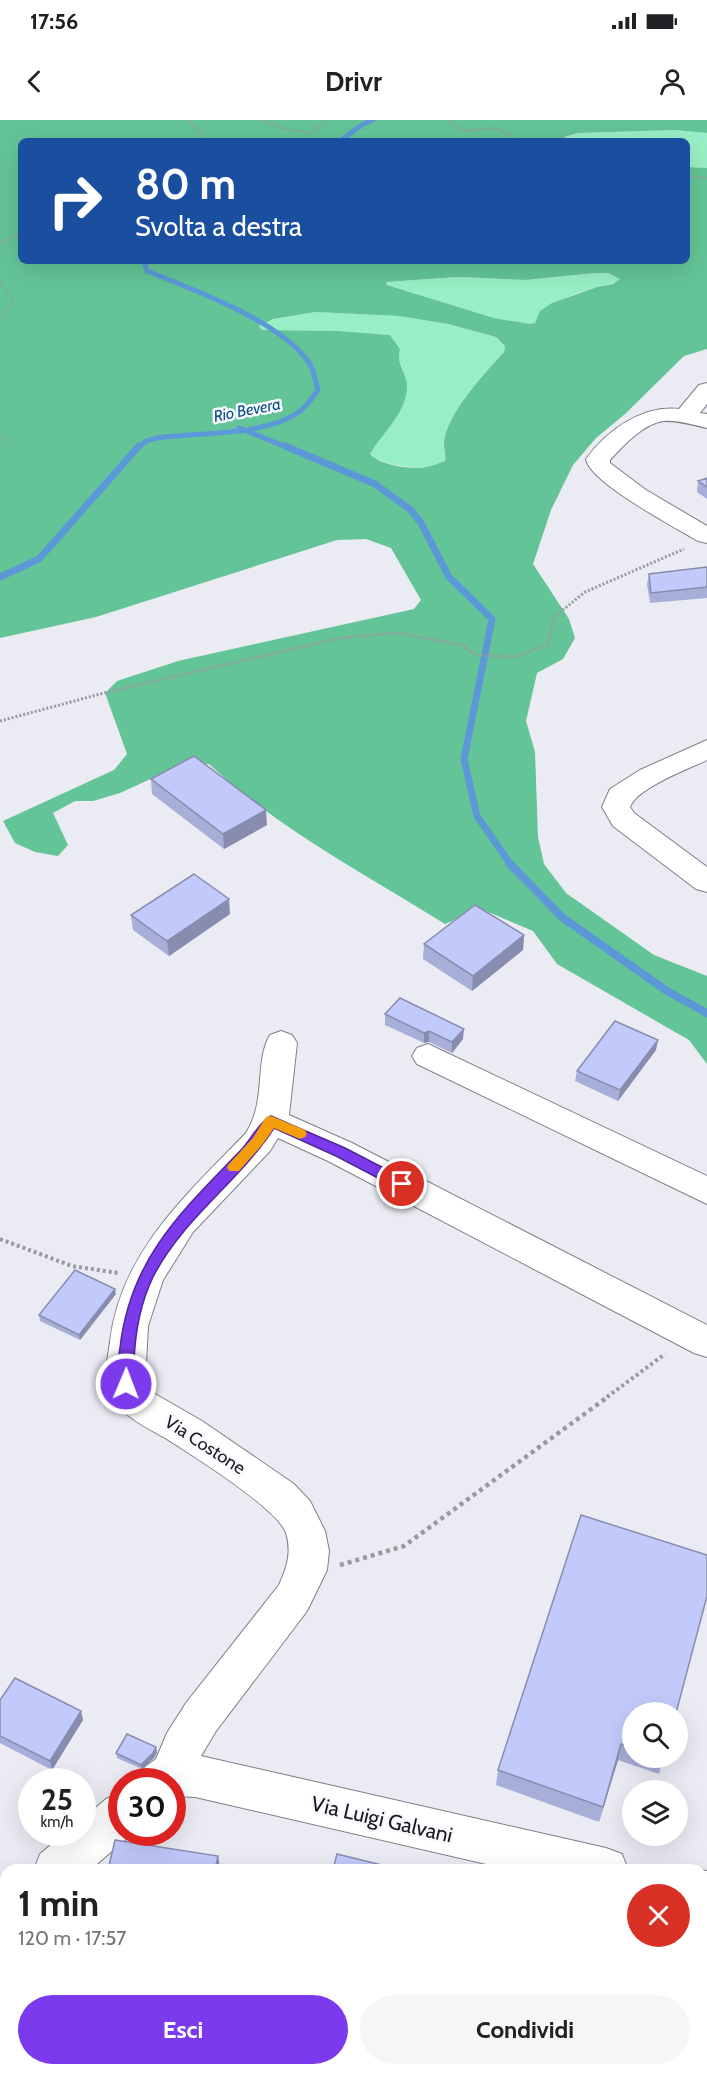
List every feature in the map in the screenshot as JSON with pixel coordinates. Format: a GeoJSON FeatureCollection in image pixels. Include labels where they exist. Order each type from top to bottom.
{"type":"FeatureCollection","features":[{"type":"Feature","properties":{"kind":"street"},"geometry":{"type":"LineString","coordinates":[[707,390],[696,419],[657,415],[643,422],[607,448],[598,459],[599,466],[638,495],[707,536]]}},
{"type":"Feature","properties":{"kind":"street"},"geometry":{"type":"LineString","coordinates":[[707,749],[650,776],[620,795],[616,807],[623,819],[707,882]]}},
{"type":"Feature","properties":{"kind":"street","name":"Via Costone"},"geometry":{"type":"LineString","coordinates":[[171,1768],[201,1717],[293,1598],[307,1570],[309,1551],[305,1531],[296,1513],[288,1504],[206,1445],[137,1402],[126,1384],[130,1326],[146,1276],[180,1222],[258,1142],[271,1121],[277,1090],[280,1043]]}},
{"type":"Feature","properties":{"kind":"street"},"geometry":{"type":"LineString","coordinates":[[428,1056],[707,1191]]}},
{"type":"Feature","properties":{"kind":"street"},"geometry":{"type":"LineString","coordinates":[[271,1121],[340,1152],[704,1340]]}},
{"type":"Feature","properties":{"kind":"street","name":"Via Luigi Galvani"},"geometry":{"type":"LineString","coordinates":[[186,1777],[195,1776],[580,1864]]}},
{"type":"Feature","properties":{"kind":"street"},"geometry":{"type":"LineString","coordinates":[[63,1864],[108,1826]]}},
{"type":"Feature","properties":{"kind":"path"},"geometry":{"type":"LineString","coordinates":[[189,120],[202,138]]}},
{"type":"Feature","properties":{"kind":"path"},"geometry":{"type":"LineString","coordinates":[[261,120],[287,129],[311,133],[327,120]]}},
{"type":"Feature","properties":{"kind":"path"},"geometry":{"type":"LineString","coordinates":[[447,120],[447,123],[465,131],[496,128],[514,138]]}},
{"type":"Feature","properties":{"kind":"path"},"geometry":{"type":"LineString","coordinates":[[690,177],[707,178]]}},
{"type":"Feature","properties":{"kind":"path"},"geometry":{"type":"LineString","coordinates":[[0,244],[18,234]]}},
{"type":"Feature","properties":{"kind":"path"},"geometry":{"type":"LineString","coordinates":[[0,281],[13,301],[0,318]]}},
{"type":"Feature","properties":{"kind":"path"},"geometry":{"type":"LineString","coordinates":[[0,434],[8,444]]}},
{"type":"Feature","properties":{"kind":"path"},"geometry":{"type":"LineString","coordinates":[[0,721],[104,693],[340,638],[398,633],[462,645],[476,655],[516,657],[548,644],[553,618],[585,592],[686,549]]}},
{"type":"Feature","properties":{"kind":"path"},"geometry":{"type":"LineString","coordinates":[[0,1239],[72,1266],[146,1276]]}},
{"type":"Feature","properties":{"kind":"path"},"geometry":{"type":"LineString","coordinates":[[307,1570],[341,1565],[404,1546],[565,1430],[656,1359],[704,1340]]}},
{"type":"Feature","properties":{"kind":"green space"},"geometry":{"type":"Polygon","coordinates":[[[0,120],[707,120],[707,133],[675,130],[578,133],[565,138],[18,138],[18,264],[690,264],[690,167],[707,168],[707,349],[684,356],[625,414],[596,438],[573,465],[551,510],[533,564],[569,619],[575,638],[563,659],[537,673],[526,721],[535,752],[538,837],[544,864],[566,893],[654,955],[707,976],[707,1064],[689,1040],[557,964],[533,931],[481,909],[445,924],[293,830],[209,764],[181,765],[120,793],[93,801],[75,801],[53,813],[68,845],[58,856],[35,852],[15,843],[3,821],[114,770],[127,754],[105,693],[117,681],[178,661],[414,609],[421,600],[391,548],[366,539],[337,540],[96,617],[0,638],[0,120]],[[608,273],[526,280],[458,277],[386,282],[387,285],[494,318],[530,324],[535,323],[540,311],[552,303],[597,287],[613,284],[620,279],[608,273]],[[316,312],[273,319],[259,326],[262,330],[339,331],[390,335],[400,349],[399,360],[407,385],[406,395],[399,413],[370,454],[388,464],[426,467],[445,461],[444,442],[452,419],[468,394],[504,352],[505,346],[496,337],[448,324],[399,316],[316,312]]]}},
{"type":"Feature","properties":{"kind":"green space"},"geometry":{"type":"Polygon","coordinates":[[[675,130],[707,133],[707,168],[690,167],[690,138],[565,138],[578,133],[675,130]]]}},
{"type":"Feature","properties":{"kind":"green space"},"geometry":{"type":"Polygon","coordinates":[[[608,273],[621,279],[561,300],[535,323],[530,324],[494,318],[387,285],[386,282],[458,277],[526,280],[608,273]]]}},
{"type":"Feature","properties":{"kind":"green space"},"geometry":{"type":"Polygon","coordinates":[[[316,312],[399,316],[448,324],[496,337],[505,346],[504,352],[468,394],[452,419],[444,442],[445,461],[426,467],[413,467],[381,461],[370,454],[399,413],[406,395],[406,380],[399,360],[400,349],[390,335],[339,331],[262,330],[259,325],[273,319],[316,312]]]}},
{"type":"Feature","properties":{"kind":"building"},"geometry":{"type":"Polygon","coordinates":[[[707,478],[707,487],[698,481],[707,478]]]}},
{"type":"Feature","properties":{"kind":"building"},"geometry":{"type":"Polygon","coordinates":[[[707,567],[707,587],[651,593],[649,574],[707,567]]]}},
{"type":"Feature","properties":{"kind":"building"},"geometry":{"type":"Polygon","coordinates":[[[194,756],[266,810],[223,834],[151,779],[194,756]]]}},
{"type":"Feature","properties":{"kind":"building"},"geometry":{"type":"Polygon","coordinates":[[[194,874],[229,899],[167,941],[131,915],[194,874]]]}},
{"type":"Feature","properties":{"kind":"building"},"geometry":{"type":"Polygon","coordinates":[[[475,905],[524,935],[473,976],[424,944],[475,905]]]}},
{"type":"Feature","properties":{"kind":"building"},"geometry":{"type":"Polygon","coordinates":[[[400,998],[464,1029],[452,1042],[429,1031],[424,1033],[385,1014],[400,998]]]}},
{"type":"Feature","properties":{"kind":"building"},"geometry":{"type":"Polygon","coordinates":[[[615,1021],[658,1040],[620,1090],[577,1071],[615,1021]]]}},
{"type":"Feature","properties":{"kind":"building"},"geometry":{"type":"Polygon","coordinates":[[[75,1270],[115,1289],[79,1335],[39,1315],[75,1270]]]}},
{"type":"Feature","properties":{"kind":"building"},"geometry":{"type":"Polygon","coordinates":[[[581,1515],[707,1555],[707,1596],[679,1702],[622,1702],[622,1744],[603,1807],[498,1770],[581,1515]]]}},
{"type":"Feature","properties":{"kind":"building"},"geometry":{"type":"Polygon","coordinates":[[[15,1678],[81,1711],[50,1761],[0,1736],[0,1700],[15,1678]]]}},
{"type":"Feature","properties":{"kind":"building"},"geometry":{"type":"Polygon","coordinates":[[[127,1734],[156,1747],[141,1765],[116,1753],[127,1734]]]}},
{"type":"Feature","properties":{"kind":"building"},"geometry":{"type":"Polygon","coordinates":[[[114,1846],[154,1846],[218,1856],[216,1864],[109,1864],[114,1846]]]}},
{"type":"Feature","properties":{"kind":"building"},"geometry":{"type":"Polygon","coordinates":[[[337,1854],[378,1864],[334,1864],[337,1854]]]}},
{"type":"Feature","properties":{"kind":"waterway","name":"Rio Bevera"},"geometry":{"type":"LineString","coordinates":[[344,138],[363,124],[373,120]]}},
{"type":"Feature","properties":{"kind":"waterway","name":"Rio Bevera"},"geometry":{"type":"LineString","coordinates":[[146,264],[147,271],[256,319],[294,346],[309,363],[318,390],[308,403],[299,412],[284,420],[245,430]]}},
{"type":"Feature","properties":{"kind":"waterway","name":"Rio Bevera"},"geometry":{"type":"LineString","coordinates":[[239,428],[245,430]]}},
{"type":"Feature","properties":{"kind":"waterway","name":"Rio Bevera"},"geometry":{"type":"LineString","coordinates":[[138,448],[156,438],[245,430]]}},
{"type":"Feature","properties":{"kind":"waterway"},"geometry":{"type":"LineString","coordinates":[[245,430],[289,448]]}},
{"type":"Feature","properties":{"kind":"waterway","name":"Rio Bevera"},"geometry":{"type":"LineString","coordinates":[[0,577],[39,559],[139,446]]}},
{"type":"Feature","properties":{"kind":"waterway"},"geometry":{"type":"LineString","coordinates":[[285,446],[375,484],[411,510],[421,523],[449,577],[492,619],[464,759],[477,816],[511,865]]}},
{"type":"Feature","properties":{"kind":"waterway"},"geometry":{"type":"LineString","coordinates":[[509,863],[563,918],[667,991],[707,1013]]}},
{"type":"Feature","properties":{"kind":"slow traffic"},"geometry":{"type":"LineString","coordinates":[[234,1167],[258,1142],[271,1121],[300,1134]]}},
{"type":"Feature","properties":{"kind":"route"},"geometry":{"type":"LineString","coordinates":[[126,1384],[130,1326],[146,1276],[180,1222],[258,1142],[271,1121],[340,1152],[402,1184]]}}]}
